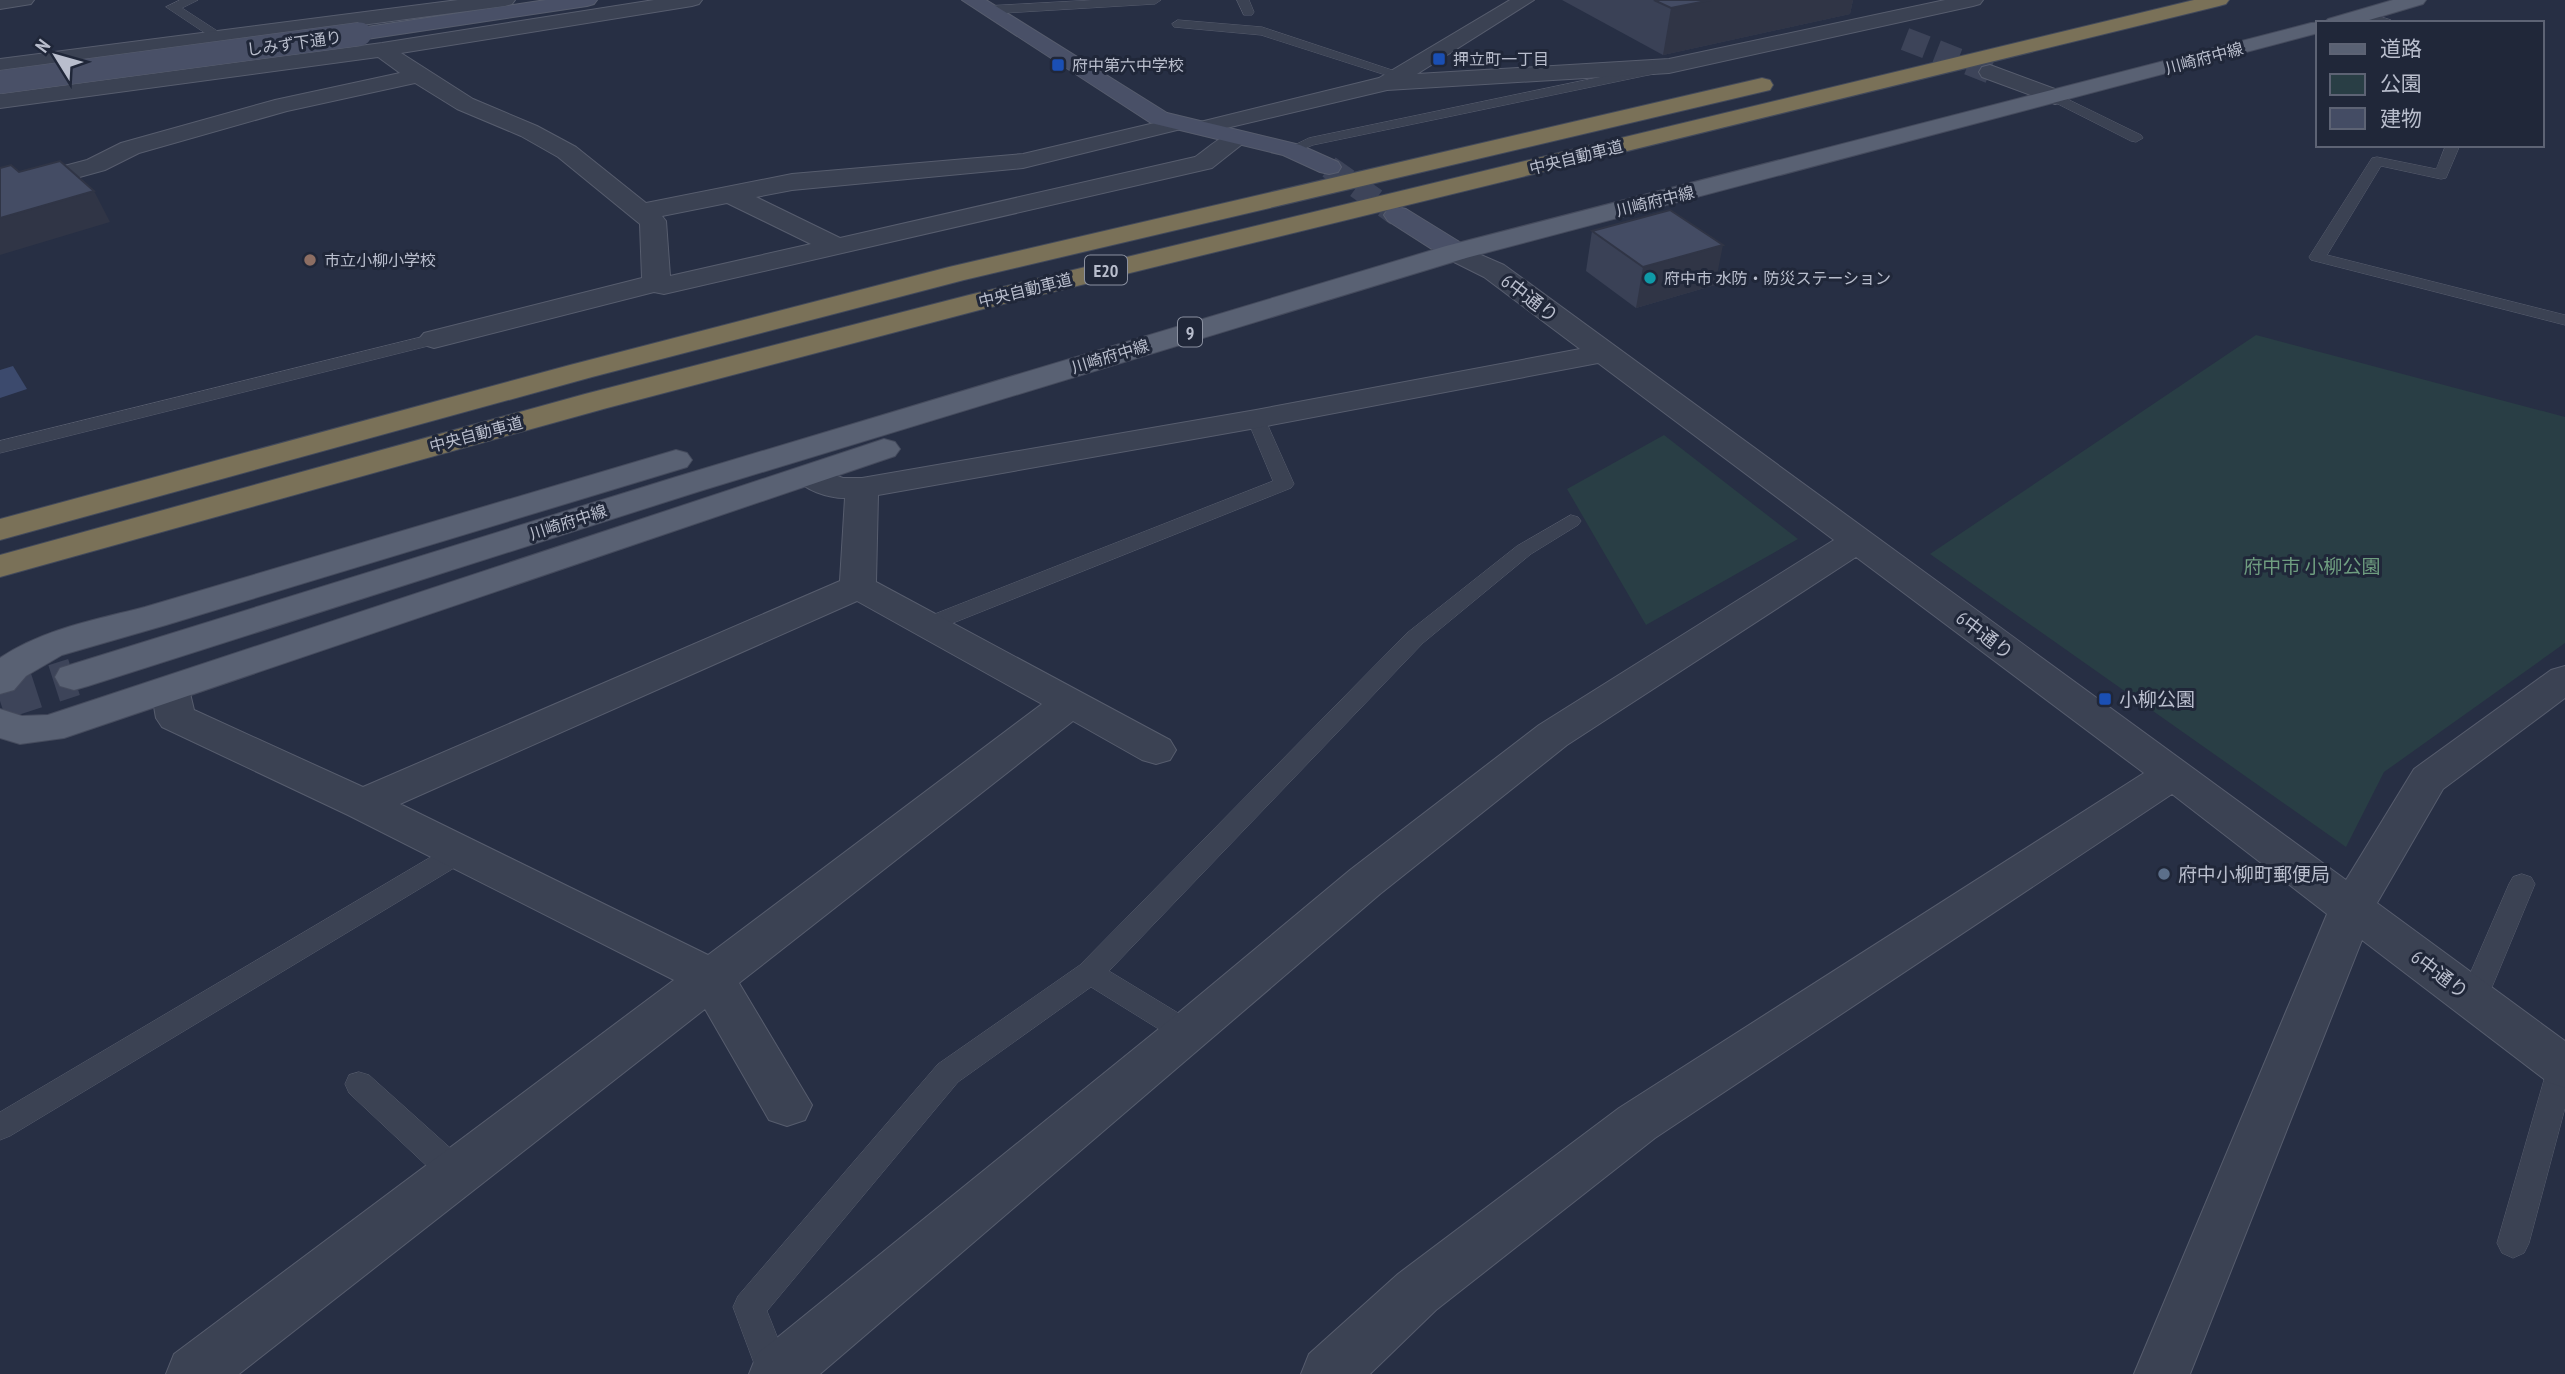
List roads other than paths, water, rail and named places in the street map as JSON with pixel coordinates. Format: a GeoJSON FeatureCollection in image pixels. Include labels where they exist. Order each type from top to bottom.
{"type":"FeatureCollection","features":[{"type":"Feature","properties":{"kind":"highway","name":"中央自動車道"},"geometry":{"type":"LineString","coordinates":[[0,530],[581,370],[959,273],[2126,0]]}},
{"type":"Feature","properties":{"kind":"highway","name":"中央自動車道"},"geometry":{"type":"LineString","coordinates":[[0,566],[596,401],[979,301],[2219,0]]}},
{"type":"Feature","properties":{"kind":"main road"},"geometry":{"type":"LineString","coordinates":[[2342,21],[2416,0]]}},
{"type":"Feature","properties":{"kind":"main road","name":"川崎府中線"},"geometry":{"type":"LineString","coordinates":[[74,677],[939,407],[1456,252],[2316,28]]}},
{"type":"Feature","properties":{"kind":"main road"},"geometry":{"type":"LineString","coordinates":[[0,723],[20,730],[50,728],[170,689],[810,476],[975,418],[1102,358]]}},
{"type":"Feature","properties":{"kind":"main road"},"geometry":{"type":"LineString","coordinates":[[0,681],[8,670],[42,650],[81,635],[153,617],[774,431],[939,407]]}},
{"type":"Feature","properties":{"kind":"street"},"geometry":{"type":"LineString","coordinates":[[0,3],[24,0]]}},
{"type":"Feature","properties":{"kind":"street"},"geometry":{"type":"LineString","coordinates":[[0,66],[208,41],[505,0]]}},
{"type":"Feature","properties":{"kind":"street","name":"しみず下通り"},"geometry":{"type":"LineString","coordinates":[[0,82],[360,34],[587,0]]}},
{"type":"Feature","properties":{"kind":"street"},"geometry":{"type":"LineString","coordinates":[[0,102],[382,50],[692,0]]}},
{"type":"Feature","properties":{"kind":"street"},"geometry":{"type":"LineString","coordinates":[[1394,79],[1524,0]]}},
{"type":"Feature","properties":{"kind":"street"},"geometry":{"type":"LineString","coordinates":[[641,212],[792,183],[1023,161],[1394,79],[1669,66],[1973,0]]}},
{"type":"Feature","properties":{"kind":"street"},"geometry":{"type":"LineString","coordinates":[[980,5],[1160,118],[1291,150],[1329,167]]}},
{"type":"Feature","properties":{"kind":"street"},"geometry":{"type":"LineString","coordinates":[[1867,23],[1905,39]]}},
{"type":"Feature","properties":{"kind":"street"},"geometry":{"type":"LineString","coordinates":[[109,87],[120,50]]}},
{"type":"Feature","properties":{"kind":"street"},"geometry":{"type":"LineString","coordinates":[[382,50],[418,76],[465,104],[529,131],[567,152],[653,221],[656,284]]}},
{"type":"Feature","properties":{"kind":"street"},"geometry":{"type":"LineString","coordinates":[[1990,72],[2055,97]]}},
{"type":"Feature","properties":{"kind":"street"},"geometry":{"type":"LineString","coordinates":[[0,191],[96,165],[130,148],[282,105],[418,76]]}},
{"type":"Feature","properties":{"kind":"street"},"geometry":{"type":"LineString","coordinates":[[434,338],[656,284],[664,286],[1203,163],[1238,138]]}},
{"type":"Feature","properties":{"kind":"street"},"geometry":{"type":"LineString","coordinates":[[732,195],[837,247]]}},
{"type":"Feature","properties":{"kind":"street","name":"6中通り"},"geometry":{"type":"LineString","coordinates":[[1396,215],[1456,252],[1494,271],[2563,1067]]}},
{"type":"Feature","properties":{"kind":"street"},"geometry":{"type":"LineString","coordinates":[[810,476],[838,488],[862,488],[1256,419],[1603,352]]}},
{"type":"Feature","properties":{"kind":"street"},"geometry":{"type":"LineString","coordinates":[[858,587],[862,488]]}},
{"type":"Feature","properties":{"kind":"street"},"geometry":{"type":"LineString","coordinates":[[776,1374],[1188,1033],[1365,882],[1553,735],[1858,540]]}},
{"type":"Feature","properties":{"kind":"street"},"geometry":{"type":"LineString","coordinates":[[858,587],[1156,750]]}},
{"type":"Feature","properties":{"kind":"street"},"geometry":{"type":"LineString","coordinates":[[363,804],[858,587]]}},
{"type":"Feature","properties":{"kind":"street"},"geometry":{"type":"LineString","coordinates":[[2162,1374],[2352,908],[2428,779],[2565,679]]}},
{"type":"Feature","properties":{"kind":"street"},"geometry":{"type":"LineString","coordinates":[[170,689],[176,718],[363,804],[710,977],[787,1105]]}},
{"type":"Feature","properties":{"kind":"street"},"geometry":{"type":"LineString","coordinates":[[194,1374],[1069,704]]}},
{"type":"Feature","properties":{"kind":"street"},"geometry":{"type":"LineString","coordinates":[[1329,1374],[1417,1292],[1637,1123],[2173,774]]}},
{"type":"Feature","properties":{"kind":"lane"},"geometry":{"type":"LineString","coordinates":[[192,0],[172,7],[216,34],[208,41]]}},
{"type":"Feature","properties":{"kind":"lane"},"geometry":{"type":"LineString","coordinates":[[980,5],[1155,0]]}},
{"type":"Feature","properties":{"kind":"lane"},"geometry":{"type":"LineString","coordinates":[[2363,15],[2381,21]]}},
{"type":"Feature","properties":{"kind":"lane"},"geometry":{"type":"LineString","coordinates":[[1178,24],[1262,31],[1394,79]]}},
{"type":"Feature","properties":{"kind":"lane"},"geometry":{"type":"LineString","coordinates":[[1291,150],[1309,142],[1669,66]]}},
{"type":"Feature","properties":{"kind":"lane"},"geometry":{"type":"LineString","coordinates":[[2055,97],[2136,138]]}},
{"type":"Feature","properties":{"kind":"lane"},"geometry":{"type":"LineString","coordinates":[[2452,147],[2441,175],[2377,161],[2317,257],[2565,320]]}},
{"type":"Feature","properties":{"kind":"lane"},"geometry":{"type":"LineString","coordinates":[[0,447],[434,338]]}},
{"type":"Feature","properties":{"kind":"lane"},"geometry":{"type":"LineString","coordinates":[[930,624],[1284,484],[1256,419]]}},
{"type":"Feature","properties":{"kind":"lane"},"geometry":{"type":"LineString","coordinates":[[776,1374],[750,1307],[948,1073],[1090,973],[1415,638],[1524,550],[1571,521]]}},
{"type":"Feature","properties":{"kind":"lane"},"geometry":{"type":"LineString","coordinates":[[0,1127],[460,852]]}},
{"type":"Feature","properties":{"kind":"lane"},"geometry":{"type":"LineString","coordinates":[[2473,999],[2522,884]]}},
{"type":"Feature","properties":{"kind":"lane"},"geometry":{"type":"LineString","coordinates":[[1090,973],[1188,1033]]}},
{"type":"Feature","properties":{"kind":"lane"},"geometry":{"type":"LineString","coordinates":[[2514,1243],[2563,1067]]}},
{"type":"Feature","properties":{"kind":"lane"},"geometry":{"type":"LineString","coordinates":[[359,1084],[456,1173]]}},
{"type":"Feature","properties":{"kind":"water"},"geometry":{"type":"Polygon","coordinates":[[[13,366],[27,389],[0,398],[0,370],[13,366]]]}},
{"type":"Feature","properties":{"kind":"tunnel"},"geometry":{"type":"LineString","coordinates":[[1905,39],[1990,72]]}},
{"type":"Feature","properties":{"kind":"tunnel"},"geometry":{"type":"LineString","coordinates":[[1329,167],[1397,215]]}},
{"type":"Feature","properties":{"kind":"tunnel"},"geometry":{"type":"LineString","coordinates":[[0,701],[74,677]]}},
{"type":"Feature","properties":{"kind":"place","name":"押立町一丁目"},"geometry":{"type":"Point","coordinates":[1439,59]}},
{"type":"Feature","properties":{"kind":"place","name":"府中第六中学校"},"geometry":{"type":"Point","coordinates":[1058,65]}},
{"type":"Feature","properties":{"kind":"place","name":"市立小柳小学校"},"geometry":{"type":"Point","coordinates":[310,260]}},
{"type":"Feature","properties":{"kind":"place","name":"府中市 水防・防災ステーション"},"geometry":{"type":"Point","coordinates":[1650,278]}},
{"type":"Feature","properties":{"kind":"place","name":"小柳公園"},"geometry":{"type":"Point","coordinates":[2105,699]}},
{"type":"Feature","properties":{"kind":"place","name":"府中小柳町郵便局"},"geometry":{"type":"Point","coordinates":[2164,874]}},
{"type":"Feature","properties":{"kind":"park label","name":"府中市 小柳公園"},"geometry":{"type":"Point","coordinates":[2312,566]}}]}
